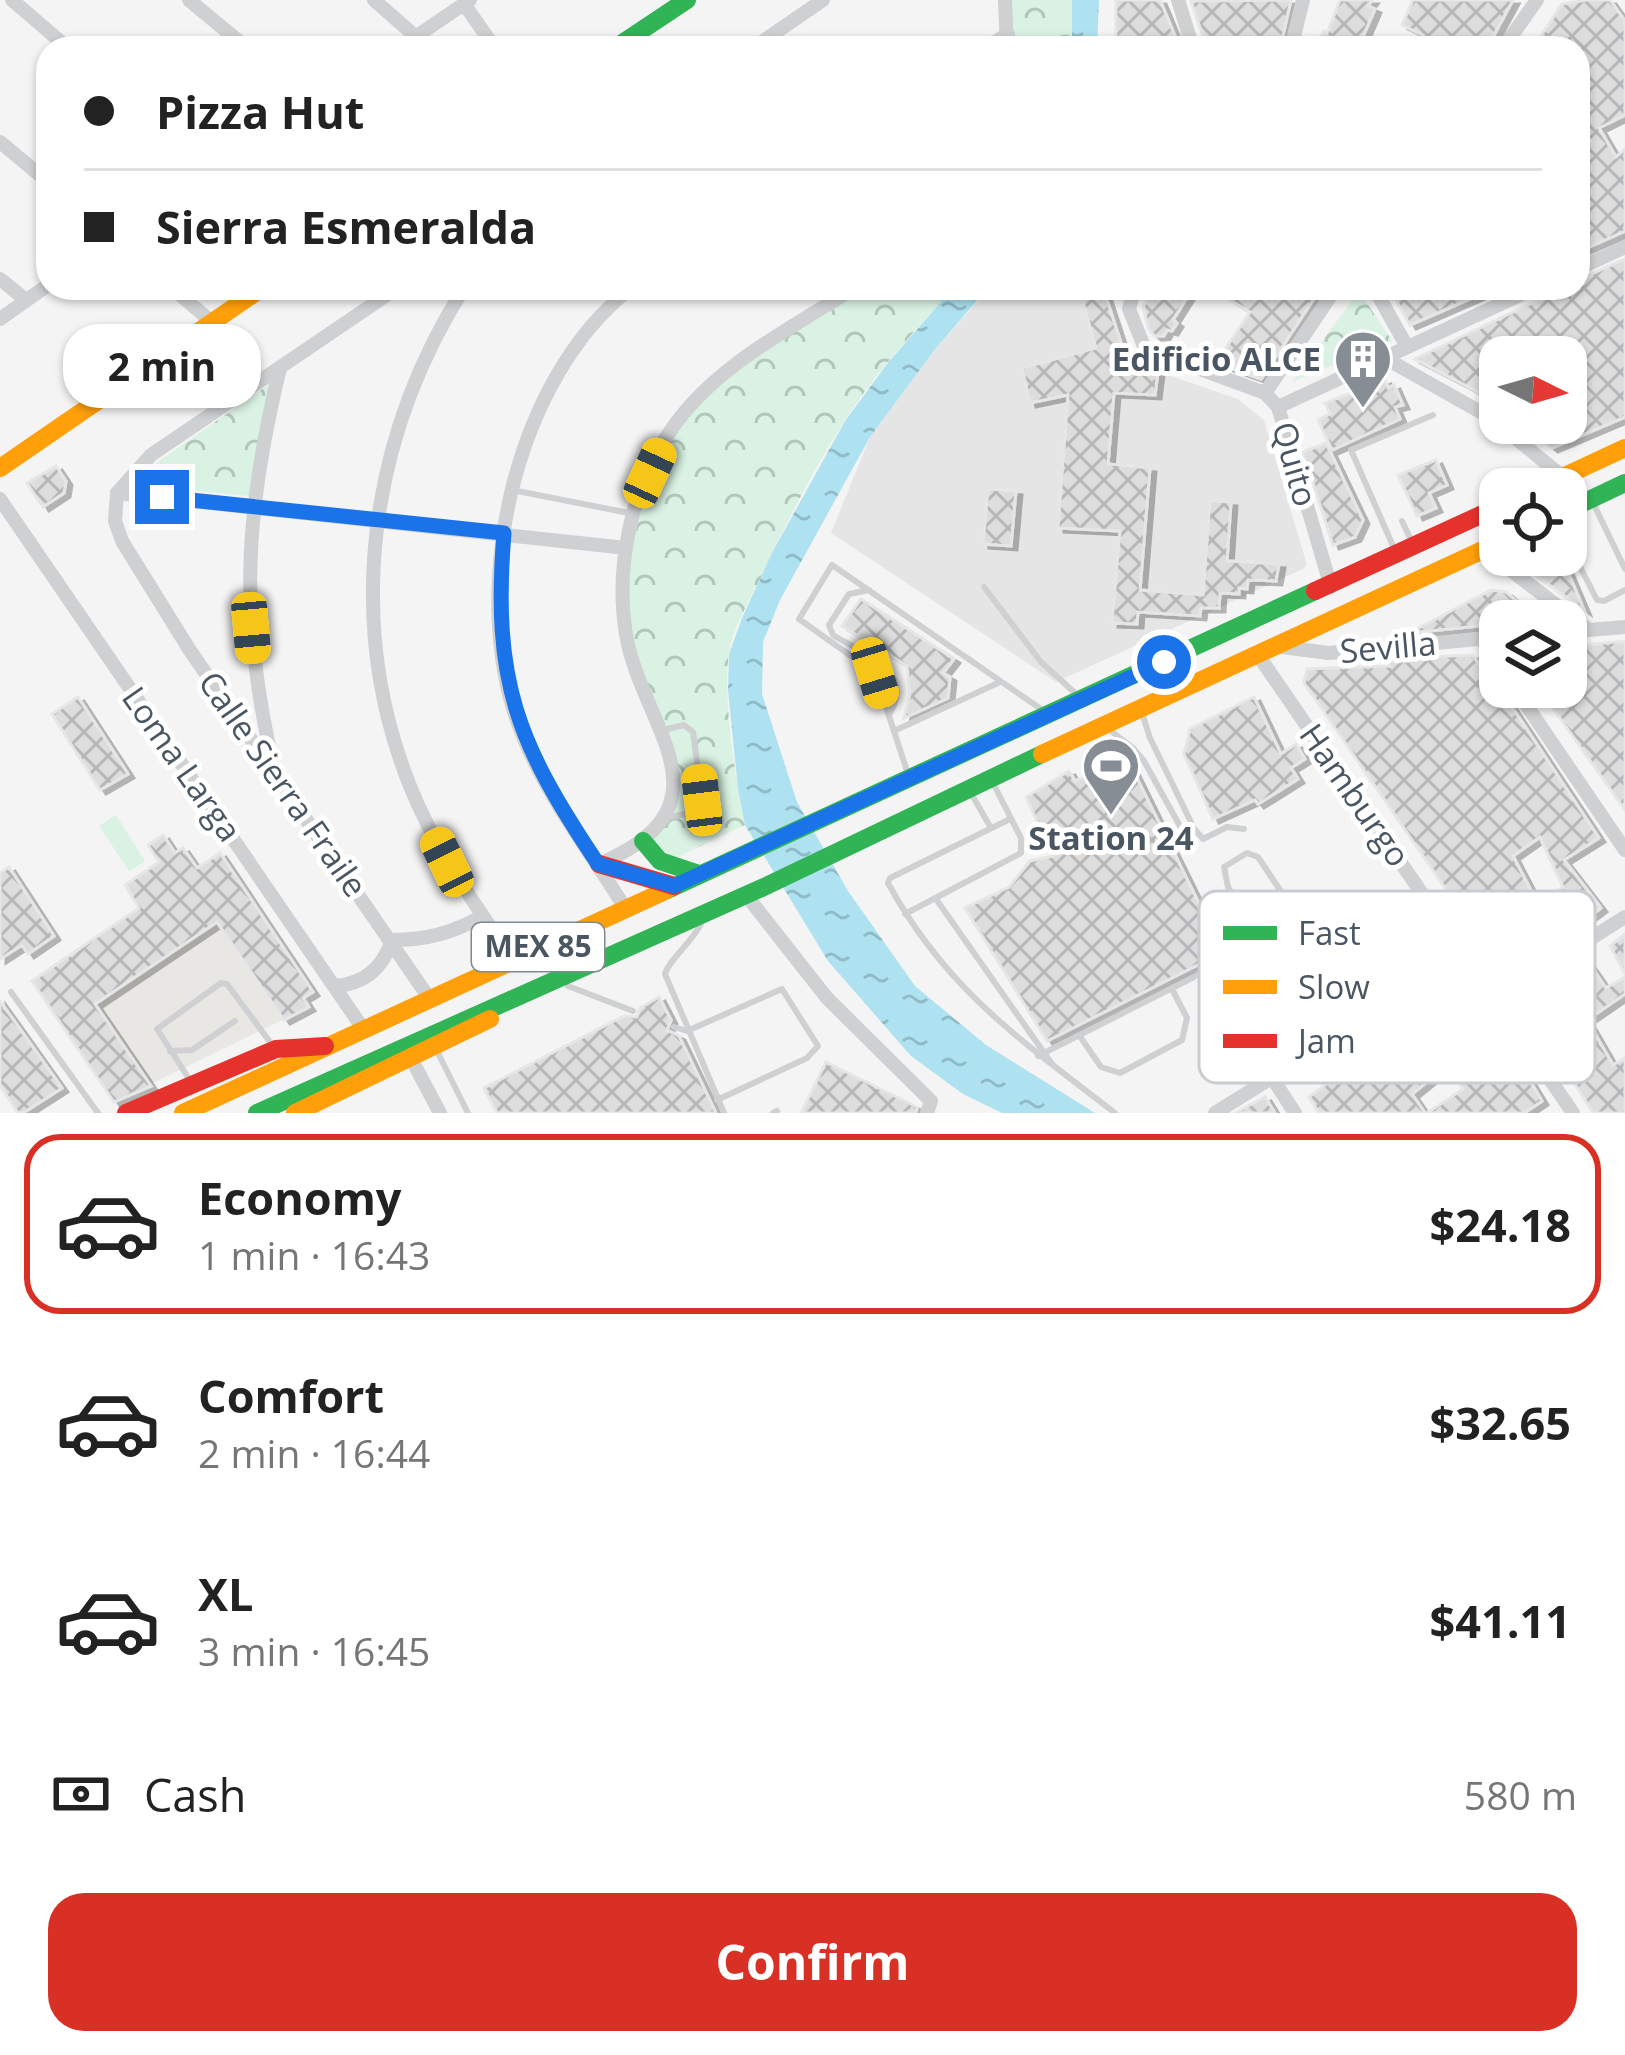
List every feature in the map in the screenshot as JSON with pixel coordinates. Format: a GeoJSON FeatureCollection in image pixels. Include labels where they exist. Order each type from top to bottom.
{"type":"FeatureCollection","features":[{"type":"Feature","properties":{"kind":"main road"},"geometry":{"type":"LineString","coordinates":[[633,36],[687,0]]}},
{"type":"Feature","properties":{"kind":"main road"},"geometry":{"type":"LineString","coordinates":[[0,468],[244,300]]}},
{"type":"Feature","properties":{"kind":"main road"},"geometry":{"type":"LineString","coordinates":[[1582,468],[1625,448]]}},
{"type":"Feature","properties":{"kind":"main road"},"geometry":{"type":"LineString","coordinates":[[1587,500],[1625,482]]}},
{"type":"Feature","properties":{"kind":"main road"},"geometry":{"type":"LineString","coordinates":[[909,777],[1479,516]]}},
{"type":"Feature","properties":{"kind":"main road"},"geometry":{"type":"LineString","coordinates":[[755,891],[1140,706],[1479,551]]}},
{"type":"Feature","properties":{"kind":"main road","name":"MEX 85"},"geometry":{"type":"LineString","coordinates":[[183,1113],[909,777]]}},
{"type":"Feature","properties":{"kind":"main road"},"geometry":{"type":"LineString","coordinates":[[644,841],[660,861],[699,874]]}},
{"type":"Feature","properties":{"kind":"main road"},"geometry":{"type":"LineString","coordinates":[[598,864],[674,886]]}},
{"type":"Feature","properties":{"kind":"main road","name":"MEX 85"},"geometry":{"type":"LineString","coordinates":[[509,999],[755,891]]}},
{"type":"Feature","properties":{"kind":"main road"},"geometry":{"type":"LineString","coordinates":[[257,1113],[340,1075],[435,1048],[481,1025],[509,999]]}},
{"type":"Feature","properties":{"kind":"main road"},"geometry":{"type":"LineString","coordinates":[[295,1113],[509,999]]}},
{"type":"Feature","properties":{"kind":"main road"},"geometry":{"type":"LineString","coordinates":[[126,1113],[276,1049],[330,1046]]}},
{"type":"Feature","properties":{"kind":"street"},"geometry":{"type":"LineString","coordinates":[[12,0],[54,36]]}},
{"type":"Feature","properties":{"kind":"street"},"geometry":{"type":"LineString","coordinates":[[191,0],[233,36]]}},
{"type":"Feature","properties":{"kind":"street"},"geometry":{"type":"LineString","coordinates":[[374,0],[415,36],[467,2],[488,36]]}},
{"type":"Feature","properties":{"kind":"street"},"geometry":{"type":"LineString","coordinates":[[770,36],[823,0]]}},
{"type":"Feature","properties":{"kind":"street"},"geometry":{"type":"LineString","coordinates":[[1005,0],[1008,36]]}},
{"type":"Feature","properties":{"kind":"street"},"geometry":{"type":"LineString","coordinates":[[1178,0],[1189,36]]}},
{"type":"Feature","properties":{"kind":"street"},"geometry":{"type":"LineString","coordinates":[[1294,36],[1304,0]]}},
{"type":"Feature","properties":{"kind":"street"},"geometry":{"type":"LineString","coordinates":[[1512,36],[1537,0]]}},
{"type":"Feature","properties":{"kind":"street"},"geometry":{"type":"LineString","coordinates":[[0,142],[36,172]]}},
{"type":"Feature","properties":{"kind":"street"},"geometry":{"type":"LineString","coordinates":[[1590,263],[1625,248]]}},
{"type":"Feature","properties":{"kind":"street"},"geometry":{"type":"LineString","coordinates":[[0,279],[26,300]]}},
{"type":"Feature","properties":{"kind":"street"},"geometry":{"type":"LineString","coordinates":[[0,319],[36,293]]}},
{"type":"Feature","properties":{"kind":"street"},"geometry":{"type":"LineString","coordinates":[[186,300],[212,322]]}},
{"type":"Feature","properties":{"kind":"street"},"geometry":{"type":"LineString","coordinates":[[117,493],[151,454],[380,300]]}},
{"type":"Feature","properties":{"kind":"street"},"geometry":{"type":"LineString","coordinates":[[457,300],[398,424],[378,520],[371,604],[374,655],[410,787],[447,862],[512,959]]}},
{"type":"Feature","properties":{"kind":"street"},"geometry":{"type":"LineString","coordinates":[[619,300],[586,333],[536,413],[511,490],[500,586],[503,644],[520,730],[552,795],[625,908]]}},
{"type":"Feature","properties":{"kind":"street"},"geometry":{"type":"LineString","coordinates":[[598,864],[644,841],[663,818],[671,790],[672,766],[663,730],[643,692],[625,632],[626,548],[632,514],[668,434],[698,397],[757,350],[835,300]]}},
{"type":"Feature","properties":{"kind":"street","name":"Quito"},"geometry":{"type":"LineString","coordinates":[[1133,300],[1130,309],[1145,349],[1265,394],[1278,407],[1331,587]]}},
{"type":"Feature","properties":{"kind":"street"},"geometry":{"type":"LineString","coordinates":[[1265,394],[1328,300]]}},
{"type":"Feature","properties":{"kind":"street"},"geometry":{"type":"LineString","coordinates":[[1381,300],[1406,345]]}},
{"type":"Feature","properties":{"kind":"street"},"geometry":{"type":"LineString","coordinates":[[1278,407],[1508,300]]}},
{"type":"Feature","properties":{"kind":"street"},"geometry":{"type":"LineString","coordinates":[[1383,357],[1490,418],[1552,468]]}},
{"type":"Feature","properties":{"kind":"street"},"geometry":{"type":"LineString","coordinates":[[274,771],[259,699],[248,574],[252,507],[280,368]]}},
{"type":"Feature","properties":{"kind":"street"},"geometry":{"type":"LineString","coordinates":[[117,493],[626,548]]}},
{"type":"Feature","properties":{"kind":"street","name":"Calle Sierra Fraile"},"geometry":{"type":"LineString","coordinates":[[117,493],[115,521],[122,541],[189,650],[429,998]]}},
{"type":"Feature","properties":{"kind":"street","name":"Loma Larga"},"geometry":{"type":"LineString","coordinates":[[0,499],[364,1030]]}},
{"type":"Feature","properties":{"kind":"street"},"geometry":{"type":"LineString","coordinates":[[1527,576],[1589,630],[1625,627]]}},
{"type":"Feature","properties":{"kind":"street","name":"Sevilla"},"geometry":{"type":"LineString","coordinates":[[1267,651],[1329,653],[1479,638]]}},
{"type":"Feature","properties":{"kind":"street","name":"Hamburgo"},"geometry":{"type":"LineString","coordinates":[[1267,651],[1424,891]]}},
{"type":"Feature","properties":{"kind":"street"},"geometry":{"type":"LineString","coordinates":[[1528,708],[1625,850]]}},
{"type":"Feature","properties":{"kind":"street"},"geometry":{"type":"LineString","coordinates":[[755,891],[827,998],[931,1101],[928,1113]]}},
{"type":"Feature","properties":{"kind":"street"},"geometry":{"type":"LineString","coordinates":[[334,986],[355,983],[372,973],[392,940],[424,940],[454,932],[483,916]]}},
{"type":"Feature","properties":{"kind":"street"},"geometry":{"type":"LineString","coordinates":[[1595,936],[1625,917]]}},
{"type":"Feature","properties":{"kind":"street"},"geometry":{"type":"LineString","coordinates":[[408,1052],[440,1113]]}},
{"type":"Feature","properties":{"kind":"street"},"geometry":{"type":"LineString","coordinates":[[1215,1113],[1260,1083]]}},
{"type":"Feature","properties":{"kind":"street"},"geometry":{"type":"LineString","coordinates":[[1276,1083],[1295,1113]]}},
{"type":"Feature","properties":{"kind":"street","name":"Hamburgo"},"geometry":{"type":"LineString","coordinates":[[1554,1083],[1574,1113]]}},
{"type":"Feature","properties":{"kind":"lane"},"geometry":{"type":"LineString","coordinates":[[1405,551],[1351,450],[1433,416]]}},
{"type":"Feature","properties":{"kind":"lane"},"geometry":{"type":"LineString","coordinates":[[511,490],[632,514]]}},
{"type":"Feature","properties":{"kind":"lane"},"geometry":{"type":"LineString","coordinates":[[1591,498],[1625,569]]}},
{"type":"Feature","properties":{"kind":"lane"},"geometry":{"type":"LineString","coordinates":[[1402,521],[1405,551]]}},
{"type":"Feature","properties":{"kind":"lane"},"geometry":{"type":"LineString","coordinates":[[909,777],[872,670],[799,620],[832,565],[1049,714]]}},
{"type":"Feature","properties":{"kind":"lane"},"geometry":{"type":"LineString","coordinates":[[1585,576],[1597,599],[1604,601],[1625,590]]}},
{"type":"Feature","properties":{"kind":"lane"},"geometry":{"type":"LineString","coordinates":[[984,587],[1041,662],[1082,699]]}},
{"type":"Feature","properties":{"kind":"lane"},"geometry":{"type":"LineString","coordinates":[[873,590],[849,594],[829,625],[833,634],[892,672],[899,684],[898,699],[889,716]]}},
{"type":"Feature","properties":{"kind":"lane"},"geometry":{"type":"LineString","coordinates":[[892,731],[1000,682]]}},
{"type":"Feature","properties":{"kind":"lane"},"geometry":{"type":"LineString","coordinates":[[1140,706],[1191,825],[1203,839],[1227,826],[1244,829]]}},
{"type":"Feature","properties":{"kind":"lane"},"geometry":{"type":"LineString","coordinates":[[663,730],[685,725],[693,732],[702,800],[694,812],[663,818]]}},
{"type":"Feature","properties":{"kind":"lane"},"geometry":{"type":"LineString","coordinates":[[1102,726],[1144,761],[1181,829],[1191,825]]}},
{"type":"Feature","properties":{"kind":"lane"},"geometry":{"type":"LineString","coordinates":[[905,914],[1021,853],[1022,838],[990,778]]}},
{"type":"Feature","properties":{"kind":"lane"},"geometry":{"type":"LineString","coordinates":[[968,789],[991,829]]}},
{"type":"Feature","properties":{"kind":"lane"},"geometry":{"type":"LineString","coordinates":[[1010,819],[888,883],[905,914],[967,994],[1115,1113]]}},
{"type":"Feature","properties":{"kind":"lane"},"geometry":{"type":"LineString","coordinates":[[1230,891],[1223,874],[1228,861],[1247,853],[1258,857],[1282,891]]}},
{"type":"Feature","properties":{"kind":"lane"},"geometry":{"type":"LineString","coordinates":[[936,898],[1041,1054]]}},
{"type":"Feature","properties":{"kind":"lane"},"geometry":{"type":"LineString","coordinates":[[706,913],[693,941],[665,971],[724,1113]]}},
{"type":"Feature","properties":{"kind":"lane"},"geometry":{"type":"LineString","coordinates":[[1041,1054],[1199,974]]}},
{"type":"Feature","properties":{"kind":"lane"},"geometry":{"type":"LineString","coordinates":[[553,980],[633,1011]]}},
{"type":"Feature","properties":{"kind":"lane"},"geometry":{"type":"LineString","coordinates":[[191,1083],[157,1028],[224,982],[276,1049]]}},
{"type":"Feature","properties":{"kind":"lane"},"geometry":{"type":"LineString","coordinates":[[674,1027],[687,1031],[782,989],[818,1046],[807,1058],[717,1100]]}},
{"type":"Feature","properties":{"kind":"lane"},"geometry":{"type":"LineString","coordinates":[[1079,1035],[1101,1066],[1123,1071],[1177,1043],[1185,1034],[1187,1018],[1172,989]]}},
{"type":"Feature","properties":{"kind":"lane"},"geometry":{"type":"LineString","coordinates":[[11,992],[98,1113]]}},
{"type":"Feature","properties":{"kind":"lane"},"geometry":{"type":"LineString","coordinates":[[170,1051],[193,1050],[235,1021]]}},
{"type":"Feature","properties":{"kind":"lane"},"geometry":{"type":"LineString","coordinates":[[435,1048],[468,1113]]}},
{"type":"Feature","properties":{"kind":"shaded area"},"geometry":{"type":"Polygon","coordinates":[[[979,300],[1107,300],[1127,361],[1238,399],[1264,420],[1307,565],[1056,682],[831,533],[870,437],[936,348],[979,300]]]}},
{"type":"Feature","properties":{"kind":"shaded area"},"geometry":{"type":"Polygon","coordinates":[[[220,853],[313,992],[304,998],[309,1007],[114,1102],[32,981],[220,853]]]}},
{"type":"Feature","properties":{"kind":"green space"},"geometry":{"type":"Polygon","coordinates":[[[1005,0],[1072,0],[1072,36],[1006,36],[1005,0]]]}},
{"type":"Feature","properties":{"kind":"green space"},"geometry":{"type":"Polygon","coordinates":[[[837,300],[942,300],[881,370],[843,423],[799,499],[734,633],[727,692],[745,825],[665,863],[643,841],[663,818],[672,767],[641,687],[625,575],[650,473],[698,397],[837,300]]]}},
{"type":"Feature","properties":{"kind":"green space"},"geometry":{"type":"Polygon","coordinates":[[[1352,300],[1365,300],[1392,341],[1292,382],[1352,300]]]}},
{"type":"Feature","properties":{"kind":"green space"},"geometry":{"type":"Polygon","coordinates":[[[271,383],[249,496],[149,486],[145,475],[149,468],[271,383]]]}},
{"type":"Feature","properties":{"kind":"green space"},"geometry":{"type":"Polygon","coordinates":[[[116,815],[145,861],[129,871],[99,826],[116,815]]]}},
{"type":"Feature","properties":{"kind":"water"},"geometry":{"type":"Polygon","coordinates":[[[1072,0],[1099,0],[1098,36],[1072,36],[1072,0]]]}},
{"type":"Feature","properties":{"kind":"water"},"geometry":{"type":"Polygon","coordinates":[[[943,300],[978,300],[870,437],[780,600],[763,642],[762,694],[797,802],[848,891],[915,986],[986,1045],[1095,1113],[1002,1113],[963,1094],[911,1056],[828,961],[745,825],[728,690],[729,654],[773,551],[845,421],[943,300]]]}},
{"type":"Feature","properties":{"kind":"building"},"geometry":{"type":"Polygon","coordinates":[[[1116,0],[1160,0],[1175,36],[1116,36],[1116,0]]]}},
{"type":"Feature","properties":{"kind":"building"},"geometry":{"type":"Polygon","coordinates":[[[1291,0],[1283,36],[1203,36],[1191,1],[1291,0]]]}},
{"type":"Feature","properties":{"kind":"building"},"geometry":{"type":"Polygon","coordinates":[[[1340,0],[1372,0],[1368,6],[1375,9],[1363,36],[1321,36],[1327,33],[1340,0]]]}},
{"type":"Feature","properties":{"kind":"building"},"geometry":{"type":"Polygon","coordinates":[[[1413,0],[1513,0],[1494,36],[1422,36],[1402,25],[1413,0]]]}},
{"type":"Feature","properties":{"kind":"building"},"geometry":{"type":"Polygon","coordinates":[[[1610,0],[1625,21],[1625,115],[1599,128],[1616,157],[1625,149],[1625,231],[1590,247],[1590,36],[1541,36],[1562,4],[1610,0]]]}},
{"type":"Feature","properties":{"kind":"building"},"geometry":{"type":"Polygon","coordinates":[[[1625,259],[1625,417],[1587,433],[1587,336],[1479,336],[1479,392],[1415,359],[1539,300],[1590,300],[1590,275],[1625,259]]]}},
{"type":"Feature","properties":{"kind":"building"},"geometry":{"type":"Polygon","coordinates":[[[1083,300],[1107,300],[1127,361],[1158,372],[1155,395],[1114,393],[1108,464],[1150,468],[1140,590],[1203,595],[1210,501],[1231,502],[1227,561],[1279,564],[1276,581],[1248,580],[1247,589],[1239,588],[1239,594],[1220,593],[1219,608],[1201,608],[1200,616],[1138,612],[1137,624],[1112,623],[1120,531],[1058,528],[1068,395],[1030,403],[1022,368],[1096,348],[1083,300]]]}},
{"type":"Feature","properties":{"kind":"building"},"geometry":{"type":"Polygon","coordinates":[[[1147,300],[1186,300],[1173,320],[1177,323],[1164,336],[1149,330],[1143,307],[1147,300]]]}},
{"type":"Feature","properties":{"kind":"building"},"geometry":{"type":"Polygon","coordinates":[[[1230,300],[1313,300],[1261,379],[1216,363],[1250,312],[1230,300]]]}},
{"type":"Feature","properties":{"kind":"building"},"geometry":{"type":"Polygon","coordinates":[[[1396,300],[1467,300],[1410,325],[1396,300]]]}},
{"type":"Feature","properties":{"kind":"building","name":"Edificio ALCE"},"geometry":{"type":"Polygon","coordinates":[[[1385,380],[1388,388],[1394,385],[1403,405],[1395,407],[1400,419],[1332,450],[1318,420],[1330,414],[1325,403],[1385,380]]]}},
{"type":"Feature","properties":{"kind":"building"},"geometry":{"type":"Polygon","coordinates":[[[1326,443],[1363,520],[1355,537],[1333,545],[1303,452],[1326,443]]]}},
{"type":"Feature","properties":{"kind":"building"},"geometry":{"type":"Polygon","coordinates":[[[1436,460],[1447,485],[1429,493],[1436,508],[1417,516],[1398,475],[1436,460]]]}},
{"type":"Feature","properties":{"kind":"building"},"geometry":{"type":"Polygon","coordinates":[[[56,466],[66,481],[64,493],[43,507],[27,483],[56,466]]]}},
{"type":"Feature","properties":{"kind":"building"},"geometry":{"type":"Polygon","coordinates":[[[988,489],[1016,491],[1011,546],[983,544],[988,489]]]}},
{"type":"Feature","properties":{"kind":"building"},"geometry":{"type":"Polygon","coordinates":[[[1537,576],[1570,576],[1580,600],[1570,600],[1537,576]]]}},
{"type":"Feature","properties":{"kind":"building"},"geometry":{"type":"Polygon","coordinates":[[[1491,590],[1506,592],[1515,600],[1479,600],[1479,626],[1409,633],[1491,590]]]}},
{"type":"Feature","properties":{"kind":"building"},"geometry":{"type":"Polygon","coordinates":[[[861,599],[954,659],[943,673],[950,677],[948,698],[904,718],[910,694],[907,666],[842,626],[861,599]]]}},
{"type":"Feature","properties":{"kind":"building"},"geometry":{"type":"Polygon","coordinates":[[[1625,642],[1625,810],[1553,708],[1587,708],[1587,645],[1625,642]]]}},
{"type":"Feature","properties":{"kind":"building"},"geometry":{"type":"Polygon","coordinates":[[[1472,655],[1479,664],[1479,708],[1513,708],[1599,838],[1564,860],[1588,891],[1557,891],[1563,887],[1540,837],[1513,856],[1531,891],[1447,891],[1304,683],[1307,669],[1390,666],[1385,659],[1472,655]]]}},
{"type":"Feature","properties":{"kind":"building"},"geometry":{"type":"Polygon","coordinates":[[[78,697],[128,774],[100,790],[52,714],[78,697]]]}},
{"type":"Feature","properties":{"kind":"building"},"geometry":{"type":"Polygon","coordinates":[[[1254,697],[1281,754],[1296,744],[1305,759],[1291,768],[1298,779],[1258,804],[1255,800],[1213,819],[1184,754],[1190,729],[1254,697]]]}},
{"type":"Feature","properties":{"kind":"building"},"geometry":{"type":"Polygon","coordinates":[[[1127,758],[1199,904],[1199,964],[1047,1041],[965,908],[1009,887],[1030,861],[1053,856],[1026,797],[1069,771],[1075,781],[1127,758]]]}},
{"type":"Feature","properties":{"kind":"building"},"geometry":{"type":"Polygon","coordinates":[[[163,835],[175,853],[183,848],[197,868],[220,853],[313,992],[303,998],[309,1007],[284,1020],[217,922],[95,1004],[151,1086],[114,1102],[32,981],[139,908],[125,885],[159,862],[148,845],[163,835]]]}},
{"type":"Feature","properties":{"kind":"building"},"geometry":{"type":"Polygon","coordinates":[[[9,867],[54,936],[28,954],[22,945],[0,959],[0,873],[9,867]]]}},
{"type":"Feature","properties":{"kind":"building"},"geometry":{"type":"Polygon","coordinates":[[[1625,934],[1625,974],[1610,946],[1625,934]]]}},
{"type":"Feature","properties":{"kind":"building"},"geometry":{"type":"Polygon","coordinates":[[[1595,972],[1606,988],[1625,977],[1625,994],[1595,1015],[1595,972]]]}},
{"type":"Feature","properties":{"kind":"building"},"geometry":{"type":"Polygon","coordinates":[[[659,997],[671,1020],[667,1030],[679,1036],[716,1113],[497,1113],[484,1088],[624,1016],[637,1017],[640,1008],[659,997]]]}},
{"type":"Feature","properties":{"kind":"building"},"geometry":{"type":"Polygon","coordinates":[[[0,1001],[62,1088],[23,1113],[18,1113],[0,1085],[0,1001]]]}},
{"type":"Feature","properties":{"kind":"building"},"geometry":{"type":"Polygon","coordinates":[[[1595,1034],[1613,1065],[1625,1058],[1625,1113],[1593,1113],[1574,1083],[1595,1083],[1595,1034]]]}},
{"type":"Feature","properties":{"kind":"building"},"geometry":{"type":"Polygon","coordinates":[[[826,1062],[917,1107],[916,1113],[801,1113],[826,1062]]]}},
{"type":"Feature","properties":{"kind":"building"},"geometry":{"type":"Polygon","coordinates":[[[1327,1083],[1426,1083],[1412,1094],[1425,1113],[1319,1113],[1309,1097],[1327,1083]]]}},
{"type":"Feature","properties":{"kind":"building"},"geometry":{"type":"Polygon","coordinates":[[[1459,1083],[1531,1083],[1542,1101],[1524,1113],[1427,1113],[1463,1089],[1459,1083]]]}},
{"type":"Feature","properties":{"kind":"building"},"geometry":{"type":"Polygon","coordinates":[[[1265,1097],[1275,1113],[1236,1113],[1242,1109],[1265,1097]]]}},
{"type":"Feature","properties":{"kind":"traffic: fast"},"geometry":{"type":"LineString","coordinates":[[633,36],[687,0]]}},
{"type":"Feature","properties":{"kind":"traffic: fast"},"geometry":{"type":"LineString","coordinates":[[1587,501],[1625,483]]}},
{"type":"Feature","properties":{"kind":"traffic: fast"},"geometry":{"type":"LineString","coordinates":[[667,890],[1315,591]]}},
{"type":"Feature","properties":{"kind":"traffic: fast"},"geometry":{"type":"LineString","coordinates":[[257,1113],[764,887],[1042,754]]}},
{"type":"Feature","properties":{"kind":"traffic: fast"},"geometry":{"type":"LineString","coordinates":[[643,841],[660,861],[699,874]]}},
{"type":"Feature","properties":{"kind":"traffic: slow"},"geometry":{"type":"LineString","coordinates":[[0,468],[245,300]]}},
{"type":"Feature","properties":{"kind":"traffic: slow"},"geometry":{"type":"LineString","coordinates":[[1582,468],[1625,448]]}},
{"type":"Feature","properties":{"kind":"traffic: slow"},"geometry":{"type":"LineString","coordinates":[[1042,754],[1479,552]]}},
{"type":"Feature","properties":{"kind":"traffic: slow"},"geometry":{"type":"LineString","coordinates":[[183,1113],[667,890]]}},
{"type":"Feature","properties":{"kind":"traffic: slow"},"geometry":{"type":"LineString","coordinates":[[295,1113],[490,1019]]}},
{"type":"Feature","properties":{"kind":"traffic: jam"},"geometry":{"type":"LineString","coordinates":[[1315,591],[1479,516]]}},
{"type":"Feature","properties":{"kind":"traffic: jam"},"geometry":{"type":"LineString","coordinates":[[599,864],[674,886]]}},
{"type":"Feature","properties":{"kind":"traffic: jam"},"geometry":{"type":"LineString","coordinates":[[126,1113],[276,1049],[325,1046]]}},
{"type":"Feature","properties":{"kind":"place","name":"Edificio ALCE"},"geometry":{"type":"Point","coordinates":[1363,410]}},
{"type":"Feature","properties":{"kind":"place","name":"Station 24"},"geometry":{"type":"Point","coordinates":[1111,817]}},
{"type":"Feature","properties":{"kind":"route"},"geometry":{"type":"LineString","coordinates":[[162,497],[504,533],[500,586],[508,684],[520,730],[536,764],[598,864],[674,886],[1164,662]]}}]}
